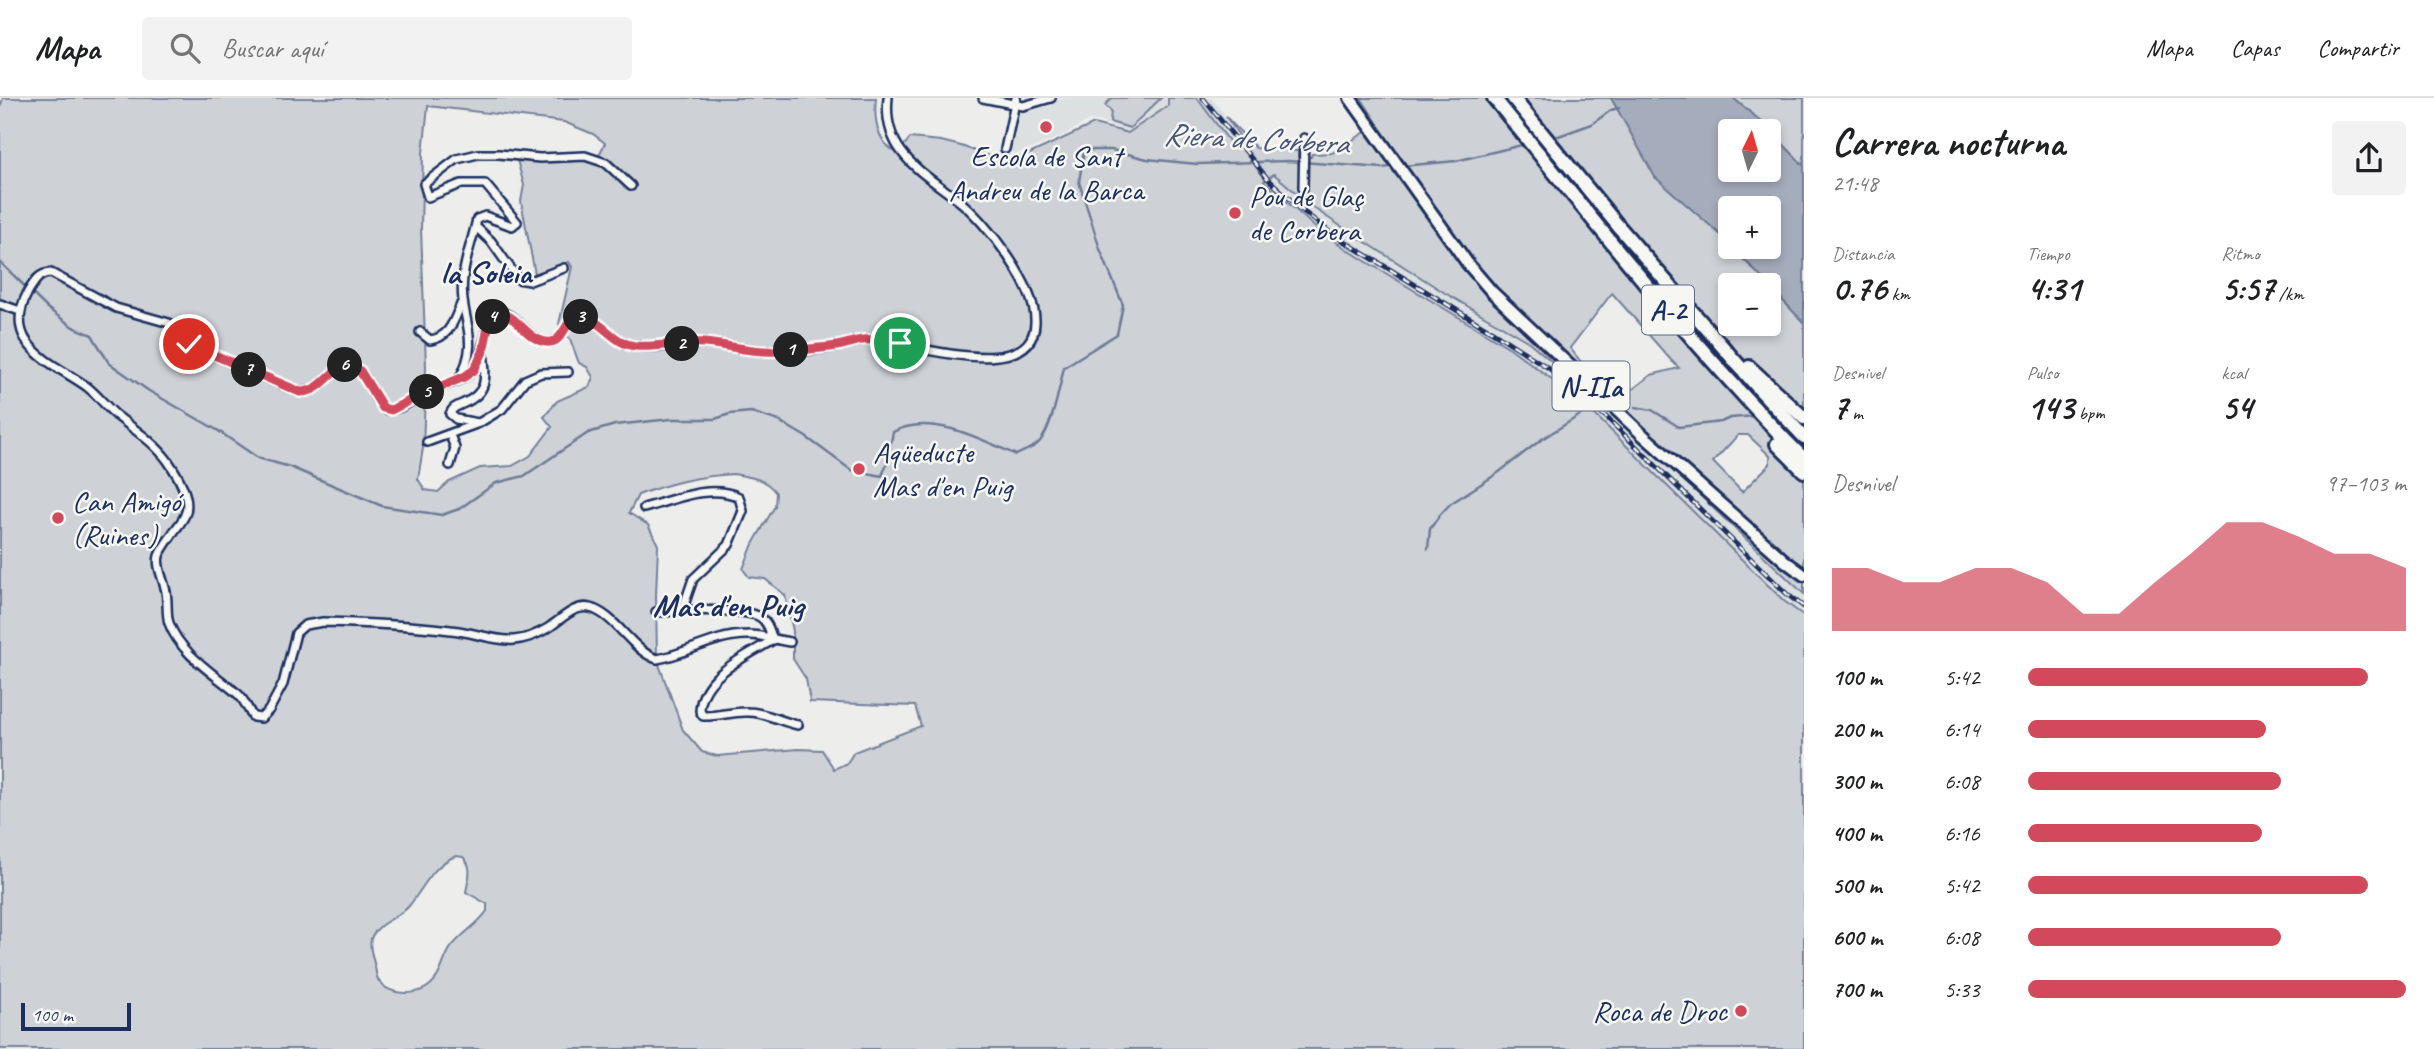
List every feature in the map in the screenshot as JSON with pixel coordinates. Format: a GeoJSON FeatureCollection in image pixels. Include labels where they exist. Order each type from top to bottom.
{"type":"FeatureCollection","features":[{"type":"Feature","properties":{"kind":"highway","name":"A-2"},"geometry":{"type":"LineString","coordinates":[[1494,98],[1770,430]]}},
{"type":"Feature","properties":{"kind":"highway","name":"A-2"},"geometry":{"type":"LineString","coordinates":[[1513,98],[1775,407],[1801,428]]}},
{"type":"Feature","properties":{"kind":"highway"},"geometry":{"type":"LineString","coordinates":[[1707,329],[1794,409],[1801,428]]}},
{"type":"Feature","properties":{"kind":"highway"},"geometry":{"type":"LineString","coordinates":[[1770,430],[1804,459]]}},
{"type":"Feature","properties":{"kind":"highway"},"geometry":{"type":"LineString","coordinates":[[1770,430],[1804,471]]}},
{"type":"Feature","properties":{"kind":"main road","name":"N-IIa"},"geometry":{"type":"LineString","coordinates":[[1354,101],[1468,264],[1510,312],[1710,495],[1804,575]]}},
{"type":"Feature","properties":{"kind":"street"},"geometry":{"type":"LineString","coordinates":[[790,642],[762,636],[737,635],[657,659],[639,648],[603,615],[593,608],[585,607],[571,611],[548,628],[510,641],[451,630],[323,622],[305,625],[296,633],[283,684],[261,718],[254,717],[239,696],[199,662],[176,635],[169,622],[159,558],[186,514],[187,507],[173,470],[144,435],[117,416],[93,391],[42,361],[33,352],[18,332],[17,310],[36,280],[46,273],[51,273],[116,308],[169,323],[192,346],[296,391],[306,392],[318,388],[338,368],[347,365],[360,371],[377,401],[386,410],[405,405],[474,370],[483,352],[489,323],[495,315],[501,313],[509,316],[540,341],[553,342],[571,321],[582,317],[594,321],[617,341],[632,346],[660,347],[704,343],[774,351],[828,347],[868,340],[975,357],[995,356],[1024,347],[1032,338],[1035,318],[1020,276],[973,214],[910,163],[895,142],[890,128],[888,98]]}},
{"type":"Feature","properties":{"kind":"street"},"geometry":{"type":"LineString","coordinates":[[983,98],[1034,104],[1051,98]]}},
{"type":"Feature","properties":{"kind":"street"},"geometry":{"type":"LineString","coordinates":[[1005,149],[1015,102]]}},
{"type":"Feature","properties":{"kind":"street"},"geometry":{"type":"LineString","coordinates":[[1303,188],[1304,138]]}},
{"type":"Feature","properties":{"kind":"street"},"geometry":{"type":"LineString","coordinates":[[458,380],[470,350],[470,330],[462,302],[463,276],[477,219],[485,216],[512,226],[517,222],[485,184],[461,184],[428,197],[424,184],[457,159],[478,154],[499,154],[540,158],[585,156],[606,163],[631,186]]}},
{"type":"Feature","properties":{"kind":"street"},"geometry":{"type":"LineString","coordinates":[[475,228],[491,241],[519,279],[530,281],[564,268]]}},
{"type":"Feature","properties":{"kind":"street"},"geometry":{"type":"LineString","coordinates":[[420,332],[430,341],[449,332],[462,302]]}},
{"type":"Feature","properties":{"kind":"street"},"geometry":{"type":"LineString","coordinates":[[0,304],[17,310]]}},
{"type":"Feature","properties":{"kind":"street"},"geometry":{"type":"LineString","coordinates":[[478,423],[456,418],[450,414],[450,410],[472,400],[481,392],[485,382],[483,352]]}},
{"type":"Feature","properties":{"kind":"street"},"geometry":{"type":"LineString","coordinates":[[427,442],[478,423],[502,409],[525,380],[541,373],[568,372]]}},
{"type":"Feature","properties":{"kind":"street"},"geometry":{"type":"LineString","coordinates":[[450,435],[455,447],[450,465]]}},
{"type":"Feature","properties":{"kind":"street"},"geometry":{"type":"LineString","coordinates":[[644,508],[713,492],[733,494],[739,497],[742,504],[740,520],[729,544],[693,579],[682,611]]}},
{"type":"Feature","properties":{"kind":"street"},"geometry":{"type":"LineString","coordinates":[[656,612],[755,614],[767,625],[773,640]]}},
{"type":"Feature","properties":{"kind":"street"},"geometry":{"type":"LineString","coordinates":[[773,640],[753,651],[710,683],[700,702],[699,711],[703,716],[717,713],[766,714],[798,725]]}},
{"type":"Feature","properties":{"kind":"shaded area"},"geometry":{"type":"Polygon","coordinates":[[[3,98],[876,98],[877,128],[883,141],[894,151],[902,148],[910,138],[941,141],[1001,160],[1023,157],[1094,124],[1128,133],[1168,106],[1168,98],[1197,98],[1232,145],[1241,138],[1226,117],[1256,148],[1298,151],[1298,157],[1311,157],[1312,154],[1332,153],[1378,124],[1361,98],[1611,98],[1621,115],[1718,231],[1718,259],[1743,259],[1757,273],[1718,273],[1718,336],[1781,336],[1781,299],[1804,323],[1804,594],[1618,418],[1529,342],[1445,293],[1339,225],[1315,209],[1274,174],[1264,181],[1319,231],[1510,348],[1581,401],[1784,601],[1804,616],[1804,1049],[0,1049],[0,108],[3,98]],[[428,106],[423,153],[421,228],[426,367],[423,448],[418,479],[425,490],[438,492],[449,482],[480,468],[512,466],[530,456],[552,427],[544,417],[557,401],[589,387],[593,377],[587,367],[579,363],[570,339],[559,324],[572,267],[569,262],[535,274],[521,201],[524,185],[517,160],[596,161],[605,143],[593,134],[564,122],[428,106]],[[1612,293],[1570,348],[1598,383],[1633,389],[1651,375],[1679,368],[1670,359],[1612,293]],[[1738,435],[1713,462],[1742,492],[1770,464],[1770,456],[1748,435],[1738,435]],[[733,474],[708,476],[638,495],[629,513],[648,525],[658,545],[657,659],[683,730],[702,752],[717,756],[798,749],[822,750],[834,769],[847,763],[854,752],[921,726],[915,706],[810,702],[806,679],[793,659],[793,631],[785,595],[765,579],[749,577],[743,569],[753,544],[775,506],[776,493],[762,481],[733,474]],[[456,856],[429,878],[409,906],[372,936],[371,949],[376,973],[383,986],[390,990],[406,993],[429,986],[454,944],[487,911],[487,904],[466,892],[469,869],[463,857],[456,856]]]}},
{"type":"Feature","properties":{"kind":"shaded area","name":"Escola de Sant Andreu de la Barca"},"geometry":{"type":"Polygon","coordinates":[[[1061,98],[1166,98],[1167,106],[1128,133],[1099,121],[1089,120],[1066,134],[1028,150],[1016,154],[1012,152],[1010,148],[1017,109],[1046,107],[1061,98]]]}},
{"type":"Feature","properties":{"kind":"shaded area"},"geometry":{"type":"Polygon","coordinates":[[[1112,98],[1161,98],[1130,128],[1110,122],[1111,111],[1105,105],[1112,98]]]}},
{"type":"Feature","properties":{"kind":"shaded area"},"geometry":{"type":"Polygon","coordinates":[[[1197,98],[1212,98],[1241,138],[1232,145],[1197,98]]]}},
{"type":"Feature","properties":{"kind":"shaded area"},"geometry":{"type":"Polygon","coordinates":[[[1733,98],[1804,98],[1804,166],[1782,143],[1782,119],[1758,119],[1733,98]]]}},
{"type":"Feature","properties":{"kind":"shaded area"},"geometry":{"type":"Polygon","coordinates":[[[1274,173],[1315,209],[1445,293],[1529,342],[1571,376],[1804,594],[1804,616],[1784,601],[1581,401],[1510,348],[1319,231],[1264,181],[1274,173]]]}},
{"type":"Feature","properties":{"kind":"water"},"geometry":{"type":"Polygon","coordinates":[[[1611,98],[1733,98],[1758,119],[1718,119],[1718,182],[1782,182],[1782,143],[1804,166],[1804,323],[1781,298],[1781,273],[1757,273],[1744,259],[1781,259],[1781,196],[1718,196],[1718,233],[1655,177],[1611,98]]]}},
{"type":"Feature","properties":{"kind":"waterway","name":"Riera de Corbera"},"geometry":{"type":"LineString","coordinates":[[1553,138],[1592,124],[1611,110],[1619,108]]}},
{"type":"Feature","properties":{"kind":"waterway","name":"Riera de Corbera"},"geometry":{"type":"LineString","coordinates":[[1402,166],[1456,161],[1526,144]]}},
{"type":"Feature","properties":{"kind":"waterway","name":"Riera de Corbera"},"geometry":{"type":"LineString","coordinates":[[0,262],[47,308],[73,327],[92,335],[109,363],[149,391],[217,430],[258,458],[290,467],[382,506],[442,515],[459,509],[496,483],[524,476],[588,433],[615,425],[671,419],[715,419],[751,412],[779,421],[851,470],[882,476],[893,432],[907,427],[923,425],[955,430],[1016,455],[1036,445],[1046,431],[1064,367],[1117,334],[1123,305],[1100,249],[1079,182],[1084,150],[1112,150],[1147,159],[1197,164],[1288,161],[1383,168],[1395,166]]}},
{"type":"Feature","properties":{"kind":"waterway"},"geometry":{"type":"LineString","coordinates":[[1635,407],[1652,410],[1679,427],[1755,416]]}},
{"type":"Feature","properties":{"kind":"waterway"},"geometry":{"type":"LineString","coordinates":[[1428,549],[1430,529],[1450,504],[1585,412]]}},
{"type":"Feature","properties":{"kind":"railway"},"geometry":{"type":"LineString","coordinates":[[1203,98],[1267,178],[1304,212],[1332,234],[1550,369],[1605,416],[1788,595],[1804,607]]}},
{"type":"Feature","properties":{"kind":"place","name":"Escola de Sant Andreu de la Barca"},"geometry":{"type":"Point","coordinates":[1046,127]}},
{"type":"Feature","properties":{"kind":"place","name":"Pou de Glaç de Corbera"},"geometry":{"type":"Point","coordinates":[1235,213]}},
{"type":"Feature","properties":{"kind":"place","name":"Aqüeducte Mas d'en Puig"},"geometry":{"type":"Point","coordinates":[859,469]}},
{"type":"Feature","properties":{"kind":"place","name":"Can Amigó (Ruines)"},"geometry":{"type":"Point","coordinates":[58,518]}},
{"type":"Feature","properties":{"kind":"place","name":"Roca de Droc"},"geometry":{"type":"Point","coordinates":[1741,1011]}},
{"type":"Feature","properties":{"kind":"district","name":"la Soleia"},"geometry":{"type":"Point","coordinates":[486,272]}},
{"type":"Feature","properties":{"kind":"district","name":"Mas d'en Puig"},"geometry":{"type":"Point","coordinates":[728,605]}},
{"type":"Feature","properties":{"kind":"route"},"geometry":{"type":"LineString","coordinates":[[189,344],[300,392],[318,388],[342,366],[355,367],[368,382],[377,401],[386,410],[391,410],[474,370],[483,352],[491,318],[501,313],[509,316],[533,337],[548,342],[558,339],[571,321],[582,317],[594,321],[617,341],[632,346],[660,347],[704,343],[774,351],[817,349],[863,340],[900,343]]}}]}
